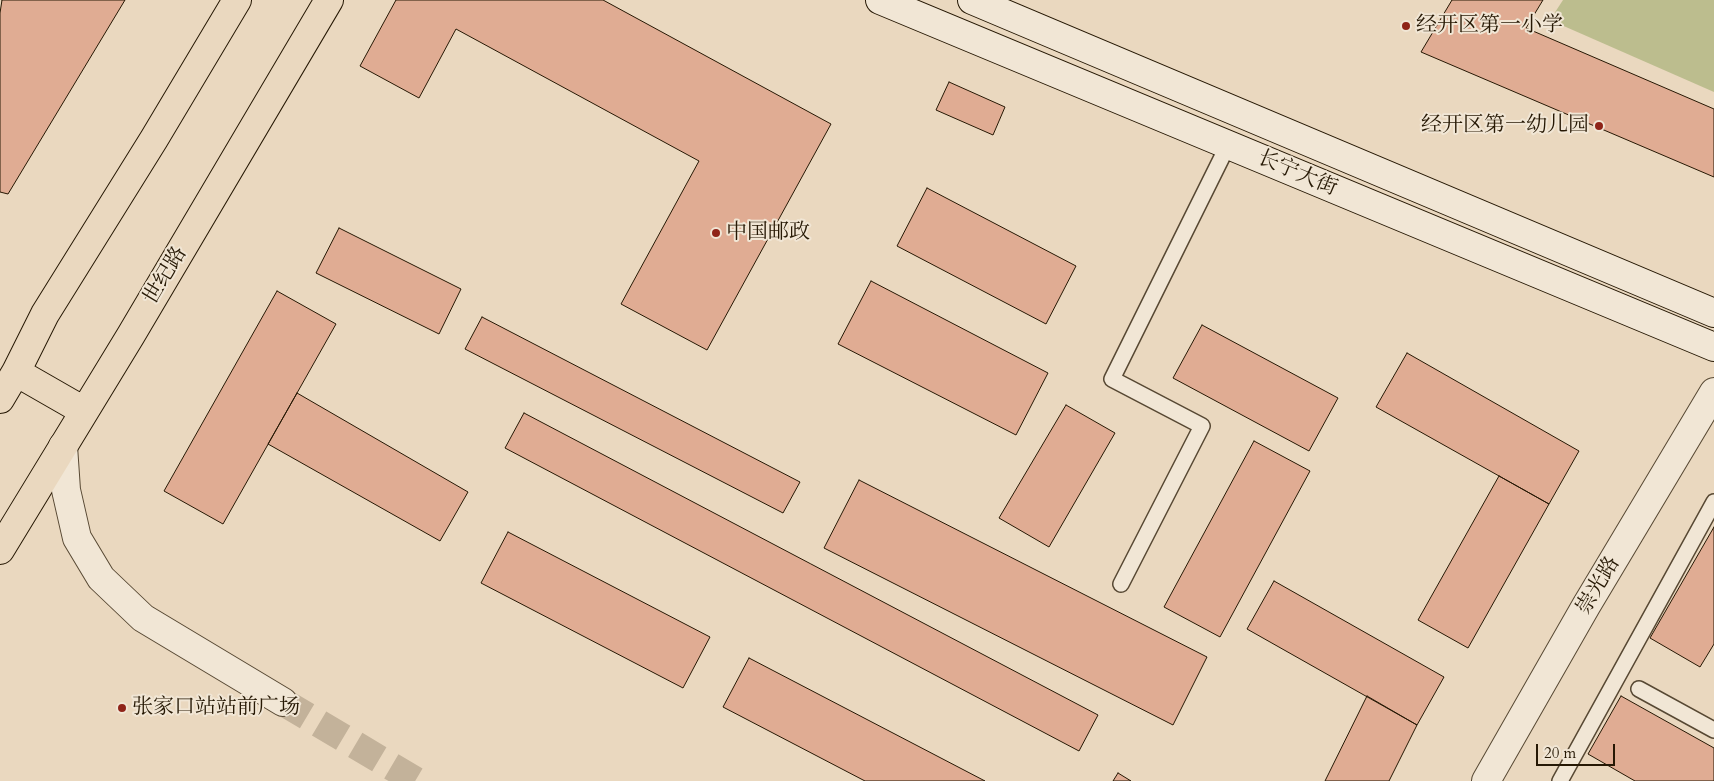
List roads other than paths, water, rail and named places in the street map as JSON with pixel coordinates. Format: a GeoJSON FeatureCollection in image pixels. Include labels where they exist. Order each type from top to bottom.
{"type":"FeatureCollection","features":[{"type":"Feature","properties":{"kind":"main road"},"geometry":{"type":"LineString","coordinates":[[0,398],[16,372],[45,314],[154,139],[237,0]]}},
{"type":"Feature","properties":{"kind":"main road","name":"世纪路"},"geometry":{"type":"LineString","coordinates":[[0,550],[141,318],[329,0]]}},
{"type":"Feature","properties":{"kind":"main road","name":"长宁大街"},"geometry":{"type":"LineString","coordinates":[[880,0],[1714,347]]}},
{"type":"Feature","properties":{"kind":"main road","name":"长宁大街"},"geometry":{"type":"LineString","coordinates":[[972,0],[1714,313]]}},
{"type":"Feature","properties":{"kind":"main road"},"geometry":{"type":"LineString","coordinates":[[16,372],[84,411]]}},
{"type":"Feature","properties":{"kind":"main road","name":"崇光路"},"geometry":{"type":"LineString","coordinates":[[1486,781],[1586,606],[1714,392]]}},
{"type":"Feature","properties":{"kind":"main road"},"geometry":{"type":"LineString","coordinates":[[63,446],[66,490],[77,538],[101,578],[143,618],[283,702]]}},
{"type":"Feature","properties":{"kind":"lane"},"geometry":{"type":"LineString","coordinates":[[1121,584],[1202,426],[1112,379],[1228,145]]}},
{"type":"Feature","properties":{"kind":"lane"},"geometry":{"type":"LineString","coordinates":[[1560,781],[1714,502]]}},
{"type":"Feature","properties":{"kind":"lane"},"geometry":{"type":"LineString","coordinates":[[1639,689],[1714,730]]}},
{"type":"Feature","properties":{"kind":"tunnel"},"geometry":{"type":"LineString","coordinates":[[283,702],[416,781]]}},
{"type":"Feature","properties":{"kind":"place","name":"经开区第一小学"},"geometry":{"type":"Point","coordinates":[1406,26]}},
{"type":"Feature","properties":{"kind":"place","name":"经开区第一幼儿园"},"geometry":{"type":"Point","coordinates":[1599,126]}},
{"type":"Feature","properties":{"kind":"place","name":"中国邮政"},"geometry":{"type":"Point","coordinates":[716,233]}},
{"type":"Feature","properties":{"kind":"place","name":"张家口站站前广场"},"geometry":{"type":"Point","coordinates":[122,708]}}]}
